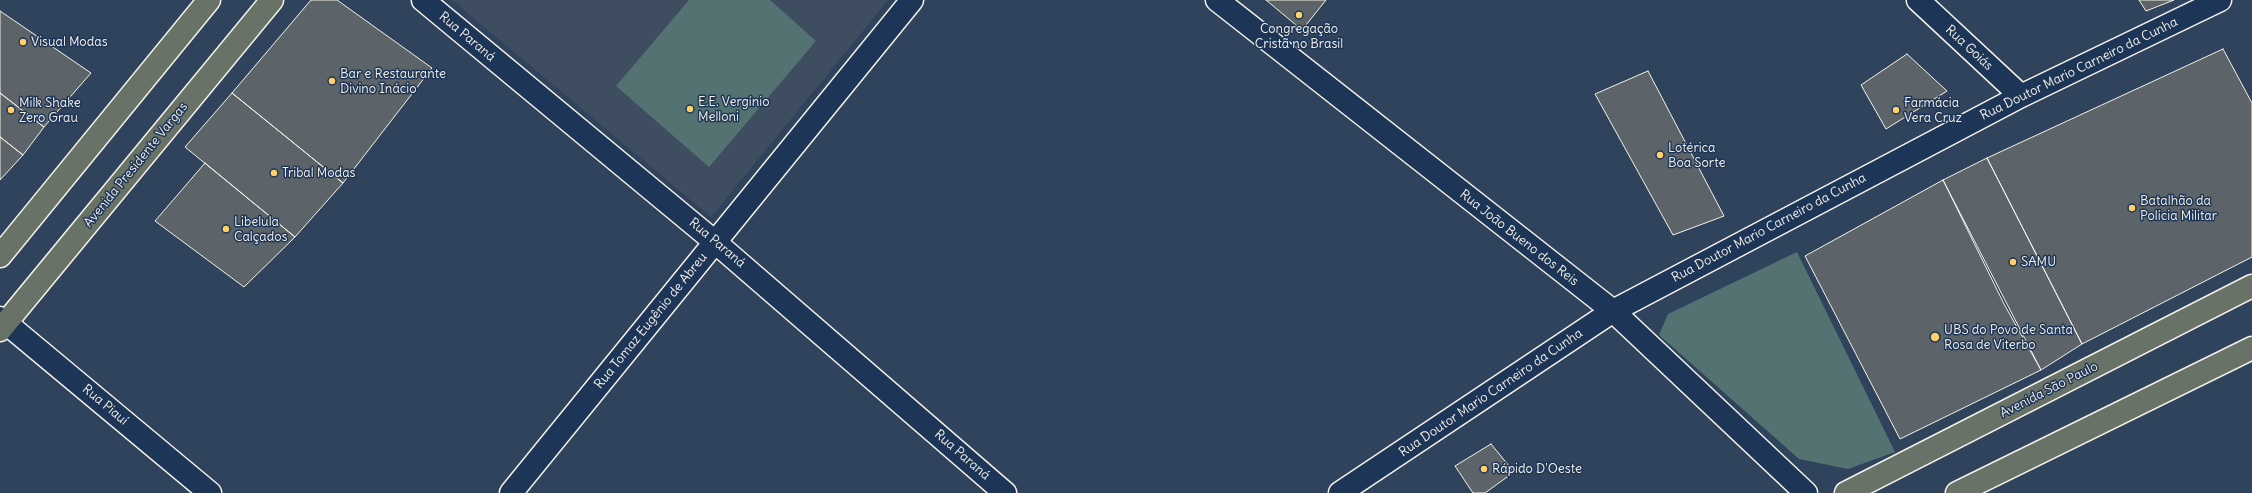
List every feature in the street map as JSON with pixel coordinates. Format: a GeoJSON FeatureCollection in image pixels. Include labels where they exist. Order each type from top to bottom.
{"type":"FeatureCollection","features":[{"type":"Feature","properties":{"kind":"main road"},"geometry":{"type":"LineString","coordinates":[[0,256],[209,0]]}},
{"type":"Feature","properties":{"kind":"main road","name":"Avenida Presidente Vargas"},"geometry":{"type":"LineString","coordinates":[[2,324],[272,0]]}},
{"type":"Feature","properties":{"kind":"main road","name":"Avenida São Paulo"},"geometry":{"type":"LineString","coordinates":[[1846,493],[2252,286]]}},
{"type":"Feature","properties":{"kind":"main road"},"geometry":{"type":"LineString","coordinates":[[1957,493],[2252,348]]}},
{"type":"Feature","properties":{"kind":"street","name":"Rua Paraná"},"geometry":{"type":"LineString","coordinates":[[423,0],[715,242],[1005,493]]}},
{"type":"Feature","properties":{"kind":"street","name":"Rua Tomaz Eugênio de Abreu"},"geometry":{"type":"LineString","coordinates":[[511,493],[912,0]]}},
{"type":"Feature","properties":{"kind":"street","name":"Rua João Bueno dos Reis"},"geometry":{"type":"LineString","coordinates":[[1217,0],[1613,311],[1806,493]]}},
{"type":"Feature","properties":{"kind":"street","name":"Rua Goiás"},"geometry":{"type":"LineString","coordinates":[[1918,0],[2020,96]]}},
{"type":"Feature","properties":{"kind":"street","name":"Rua Doutor Mario Carneiro da Cunha"},"geometry":{"type":"LineString","coordinates":[[1340,493],[1613,311],[2020,96],[2220,0]]}},
{"type":"Feature","properties":{"kind":"street","name":"Rua Piauí"},"geometry":{"type":"LineString","coordinates":[[2,324],[210,493]]}},
{"type":"Feature","properties":{"kind":"shaded area","name":"E.E. Vergínio Melloni"},"geometry":{"type":"Polygon","coordinates":[[[452,0],[888,0],[711,217],[452,0]]]}},
{"type":"Feature","properties":{"kind":"green space"},"geometry":{"type":"Polygon","coordinates":[[[689,0],[770,0],[816,41],[709,167],[616,86],[689,0]]]}},
{"type":"Feature","properties":{"kind":"green space"},"geometry":{"type":"Polygon","coordinates":[[[1797,252],[1895,452],[1848,469],[1799,459],[1659,335],[1668,314],[1797,252]]]}},
{"type":"Feature","properties":{"kind":"building","name":"Bar e Restaurante Divino Inácio"},"geometry":{"type":"Polygon","coordinates":[[[311,0],[337,0],[432,68],[343,183],[232,93],[311,0]]]}},
{"type":"Feature","properties":{"kind":"building","name":"Congregação Cristã no Brasil"},"geometry":{"type":"Polygon","coordinates":[[[1266,0],[1326,0],[1302,30],[1266,0]]]}},
{"type":"Feature","properties":{"kind":"building"},"geometry":{"type":"Polygon","coordinates":[[[2139,0],[2174,0],[2146,11],[2139,0]]]}},
{"type":"Feature","properties":{"kind":"building","name":"Visual Modas"},"geometry":{"type":"Polygon","coordinates":[[[0,11],[91,73],[44,127],[0,93],[0,11]]]}},
{"type":"Feature","properties":{"kind":"building","name":"Batalhão da Polícia Militar"},"geometry":{"type":"Polygon","coordinates":[[[2223,49],[2252,103],[2252,257],[2082,344],[1987,158],[2223,49]]]}},
{"type":"Feature","properties":{"kind":"building","name":"Farmácia Vera Cruz"},"geometry":{"type":"Polygon","coordinates":[[[1907,54],[1947,91],[1886,129],[1861,85],[1907,54]]]}},
{"type":"Feature","properties":{"kind":"building","name":"Lotérica Boa Sorte"},"geometry":{"type":"Polygon","coordinates":[[[1648,71],[1724,216],[1673,235],[1595,94],[1648,71]]]}},
{"type":"Feature","properties":{"kind":"building","name":"Milk Shake Zero Grau"},"geometry":{"type":"Polygon","coordinates":[[[0,93],[44,127],[23,155],[0,137],[0,93]]]}},
{"type":"Feature","properties":{"kind":"building","name":"Tribal Modas"},"geometry":{"type":"Polygon","coordinates":[[[232,93],[343,183],[295,237],[185,147],[232,93]]]}},
{"type":"Feature","properties":{"kind":"building"},"geometry":{"type":"Polygon","coordinates":[[[0,137],[23,155],[0,180],[0,137]]]}},
{"type":"Feature","properties":{"kind":"building","name":"SAMU"},"geometry":{"type":"Polygon","coordinates":[[[1987,158],[2082,344],[2041,370],[1943,180],[1987,158]]]}},
{"type":"Feature","properties":{"kind":"building","name":"Libelula Calçados"},"geometry":{"type":"Polygon","coordinates":[[[205,163],[295,237],[244,287],[155,221],[205,163]]]}},
{"type":"Feature","properties":{"kind":"building","name":"UBS do Povo de Santa Rosa de Viterbo"},"geometry":{"type":"Polygon","coordinates":[[[1943,180],[2004,304],[2041,370],[1900,439],[1805,256],[1943,180]]]}},
{"type":"Feature","properties":{"kind":"building","name":"Rápido D'Oeste"},"geometry":{"type":"Polygon","coordinates":[[[1491,444],[1514,472],[1485,493],[1473,493],[1455,466],[1491,444]]]}},
{"type":"Feature","properties":{"kind":"place","name":"Congregação Cristã no Brasil"},"geometry":{"type":"Point","coordinates":[1299,15]}},
{"type":"Feature","properties":{"kind":"place","name":"Visual Modas"},"geometry":{"type":"Point","coordinates":[23,42]}},
{"type":"Feature","properties":{"kind":"place","name":"Bar e Restaurante Divino Inácio"},"geometry":{"type":"Point","coordinates":[332,81]}},
{"type":"Feature","properties":{"kind":"place","name":"E.E. Vergínio Melloni"},"geometry":{"type":"Point","coordinates":[690,109]}},
{"type":"Feature","properties":{"kind":"place","name":"Milk Shake Zero Grau"},"geometry":{"type":"Point","coordinates":[11,110]}},
{"type":"Feature","properties":{"kind":"place","name":"Farmácia Vera Cruz"},"geometry":{"type":"Point","coordinates":[1896,110]}},
{"type":"Feature","properties":{"kind":"place","name":"Lotérica Boa Sorte"},"geometry":{"type":"Point","coordinates":[1660,155]}},
{"type":"Feature","properties":{"kind":"place","name":"Tribal Modas"},"geometry":{"type":"Point","coordinates":[274,173]}},
{"type":"Feature","properties":{"kind":"place","name":"Batalhão da Polícia Militar"},"geometry":{"type":"Point","coordinates":[2132,208]}},
{"type":"Feature","properties":{"kind":"place","name":"Libelula Calçados"},"geometry":{"type":"Point","coordinates":[226,229]}},
{"type":"Feature","properties":{"kind":"place","name":"SAMU"},"geometry":{"type":"Point","coordinates":[2013,262]}},
{"type":"Feature","properties":{"kind":"place","name":"UBS do Povo de Santa Rosa de Viterbo"},"geometry":{"type":"Point","coordinates":[1935,337]}},
{"type":"Feature","properties":{"kind":"place","name":"Rápido D'Oeste"},"geometry":{"type":"Point","coordinates":[1484,469]}}]}
